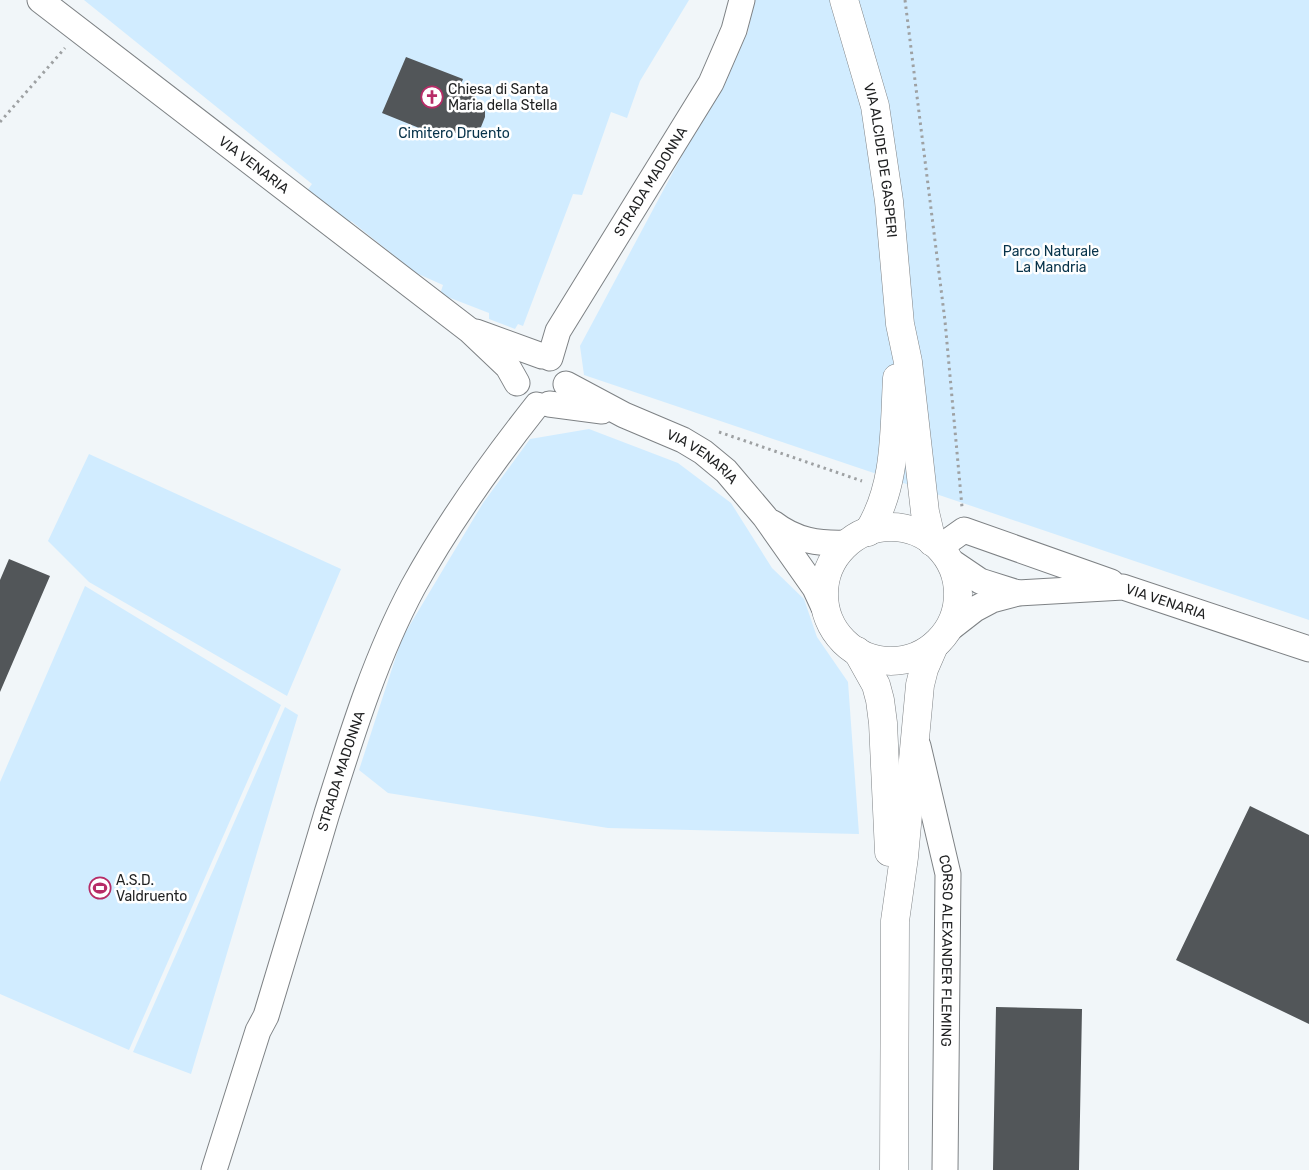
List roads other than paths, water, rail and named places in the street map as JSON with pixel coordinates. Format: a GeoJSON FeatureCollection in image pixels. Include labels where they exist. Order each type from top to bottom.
{"type":"FeatureCollection","features":[{"type":"Feature","properties":{"kind":"street","name":"VIA VENARIA"},"geometry":{"type":"LineString","coordinates":[[40,0],[470,330],[508,367],[517,382]]}},
{"type":"Feature","properties":{"kind":"street","name":"STRADA MADONNA"},"geometry":{"type":"LineString","coordinates":[[546,357],[558,331],[711,82],[734,30],[742,0]]}},
{"type":"Feature","properties":{"kind":"street","name":"VIA ALCIDE DE GASPERI"},"geometry":{"type":"LineString","coordinates":[[844,0],[875,106],[889,201],[900,324],[908,362],[924,512],[940,550]]}},
{"type":"Feature","properties":{"kind":"street","name":"VIA ALCIDE DE GASPERI"},"geometry":{"type":"LineString","coordinates":[[858,537],[879,514],[886,490],[892,448],[900,324]]}},
{"type":"Feature","properties":{"kind":"street","name":"VIA VENARIA"},"geometry":{"type":"LineString","coordinates":[[470,330],[546,357]]}},
{"type":"Feature","properties":{"kind":"street"},"geometry":{"type":"LineString","coordinates":[[534,357],[546,357],[563,368],[566,384],[559,398],[543,405],[523,397],[517,382],[521,367],[534,357]]}},
{"type":"Feature","properties":{"kind":"street","name":"VIA VENARIA"},"geometry":{"type":"LineString","coordinates":[[566,384],[624,415],[683,440],[703,452],[726,471],[765,517],[815,588],[827,614]]}},
{"type":"Feature","properties":{"kind":"street","name":"VIA VENARIA"},"geometry":{"type":"LineString","coordinates":[[543,405],[624,415]]}},
{"type":"Feature","properties":{"kind":"street","name":"STRADA MADONNA"},"geometry":{"type":"LineString","coordinates":[[214,1170],[258,1031],[266,1016],[342,767],[384,649],[414,587],[497,456],[543,405]]}},
{"type":"Feature","properties":{"kind":"street","name":"VIA VENARIA"},"geometry":{"type":"LineString","coordinates":[[765,517],[786,533],[804,540],[827,544],[858,537]]}},
{"type":"Feature","properties":{"kind":"street"},"geometry":{"type":"LineString","coordinates":[[882,528],[900,528],[922,534],[940,550],[956,575],[958,591],[956,611],[941,638],[916,656],[896,661],[874,659],[858,651],[837,634],[827,614],[824,595],[827,576],[834,558],[858,537],[882,528]]}},
{"type":"Feature","properties":{"kind":"street"},"geometry":{"type":"LineString","coordinates":[[940,550],[964,530],[1122,586]]}},
{"type":"Feature","properties":{"kind":"street","name":"VIA VENARIA"},"geometry":{"type":"LineString","coordinates":[[940,550],[980,581],[1018,593]]}},
{"type":"Feature","properties":{"kind":"street","name":"VIA VENARIA"},"geometry":{"type":"LineString","coordinates":[[941,638],[975,609],[992,600],[1018,593],[1122,586],[1309,649]]}},
{"type":"Feature","properties":{"kind":"street","name":"CORSO ALEXANDER FLEMING"},"geometry":{"type":"LineString","coordinates":[[894,1170],[895,921],[904,857],[920,685],[924,668],[941,638]]}},
{"type":"Feature","properties":{"kind":"street","name":"CORSO ALEXANDER FLEMING"},"geometry":{"type":"LineString","coordinates":[[858,651],[876,685],[883,723],[890,889],[895,921]]}},
{"type":"Feature","properties":{"kind":"street","name":"CORSO ALEXANDER FLEMING"},"geometry":{"type":"LineString","coordinates":[[914,734],[948,874],[945,1170]]}},
{"type":"Feature","properties":{"kind":"place","name":"Chiesa di Santa Maria della Stella"},"geometry":{"type":"Point","coordinates":[432,97]}},
{"type":"Feature","properties":{"kind":"place","name":"A.S.D. Valdruento"},"geometry":{"type":"Point","coordinates":[100,888]}},
{"type":"Feature","properties":{"kind":"park label","name":"Cimitero Druento"},"geometry":{"type":"Point","coordinates":[454,133]}},
{"type":"Feature","properties":{"kind":"park label","name":"Parco Naturale La Mandria"},"geometry":{"type":"Point","coordinates":[1051,260]}}]}
